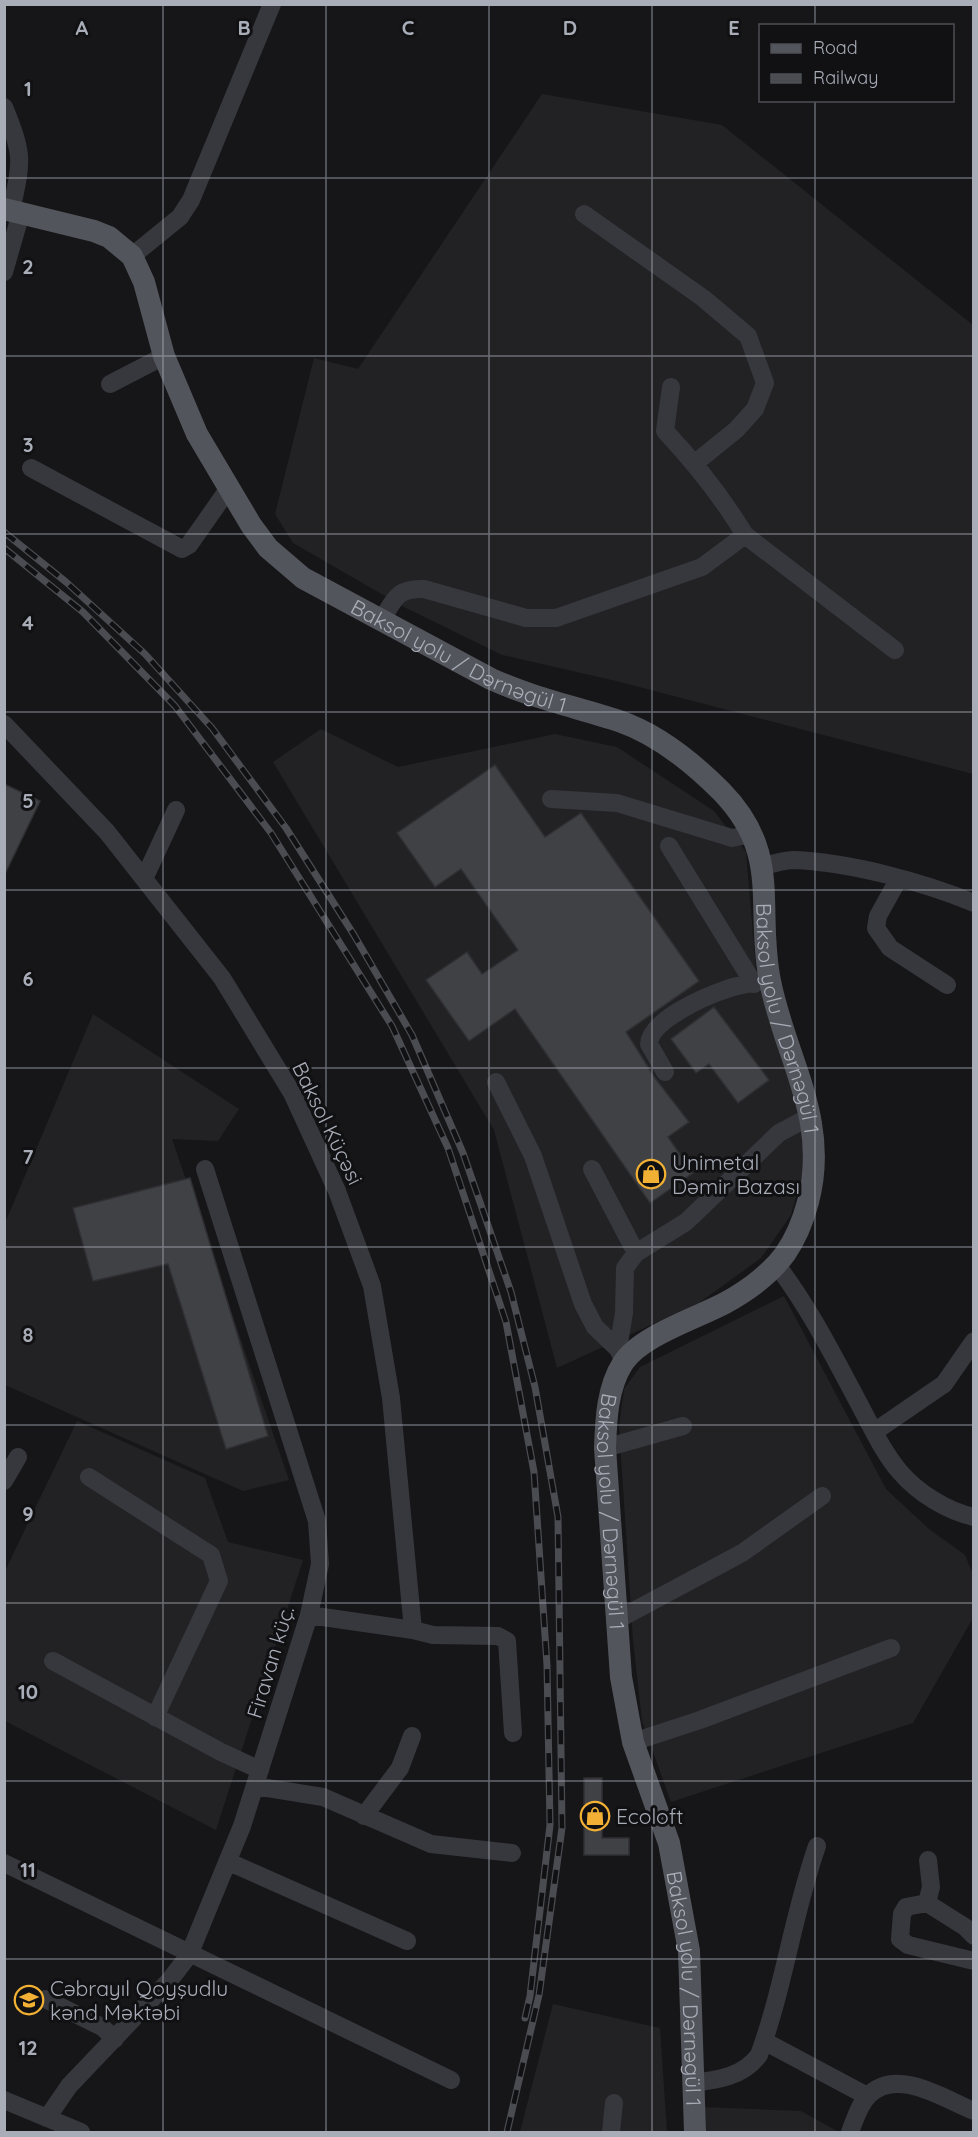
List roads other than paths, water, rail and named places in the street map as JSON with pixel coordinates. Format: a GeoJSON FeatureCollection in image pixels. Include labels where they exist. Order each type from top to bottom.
{"type":"FeatureCollection","features":[{"type":"Feature","properties":{"kind":"main road","name":"Baksol yolu / Dərnəgül 1"},"geometry":{"type":"LineString","coordinates":[[12,211],[109,237],[132,256],[144,282],[164,356],[197,434],[251,525],[283,562],[303,578],[452,660],[518,691],[641,730],[704,776],[743,816],[752,834],[762,866],[762,982],[811,1116],[815,1155],[810,1194],[797,1233],[776,1264],[758,1281],[728,1302],[621,1355],[610,1396],[605,1448],[615,1621],[621,1677],[633,1742],[669,1843],[689,1951],[695,2133]]}},
{"type":"Feature","properties":{"kind":"street"},"geometry":{"type":"LineString","coordinates":[[132,256],[180,217],[191,200],[271,5]]}},
{"type":"Feature","properties":{"kind":"street"},"geometry":{"type":"LineString","coordinates":[[4,107],[20,145],[21,165],[4,272]]}},
{"type":"Feature","properties":{"kind":"street"},"geometry":{"type":"LineString","coordinates":[[584,214],[703,298],[748,336],[765,383],[754,409],[736,430],[695,463]]}},
{"type":"Feature","properties":{"kind":"street"},"geometry":{"type":"LineString","coordinates":[[110,384],[164,356]]}},
{"type":"Feature","properties":{"kind":"street"},"geometry":{"type":"LineString","coordinates":[[671,387],[665,430],[695,463],[730,509],[745,535],[895,650]]}},
{"type":"Feature","properties":{"kind":"street"},"geometry":{"type":"LineString","coordinates":[[31,468],[183,549],[189,545],[229,488]]}},
{"type":"Feature","properties":{"kind":"street"},"geometry":{"type":"LineString","coordinates":[[381,621],[397,595],[407,589],[424,590],[526,618],[555,618],[702,567],[745,535]]}},
{"type":"Feature","properties":{"kind":"street","name":"Baksol Küçəsi"},"geometry":{"type":"LineString","coordinates":[[4,724],[71,792],[144,879],[222,978],[292,1093],[337,1191],[372,1286],[391,1398],[413,1630]]}},
{"type":"Feature","properties":{"kind":"street"},"geometry":{"type":"LineString","coordinates":[[551,799],[617,803],[732,838],[752,834]]}},
{"type":"Feature","properties":{"kind":"street"},"geometry":{"type":"LineString","coordinates":[[144,879],[176,810]]}},
{"type":"Feature","properties":{"kind":"street"},"geometry":{"type":"LineString","coordinates":[[665,1072],[649,1044],[652,1033],[660,1022],[722,991],[762,982],[669,846]]}},
{"type":"Feature","properties":{"kind":"street"},"geometry":{"type":"LineString","coordinates":[[762,866],[792,860],[871,871],[898,880],[932,886],[974,903]]}},
{"type":"Feature","properties":{"kind":"street"},"geometry":{"type":"LineString","coordinates":[[898,880],[878,916],[876,928],[890,948],[947,985]]}},
{"type":"Feature","properties":{"kind":"street"},"geometry":{"type":"LineString","coordinates":[[496,1082],[533,1156],[583,1304],[595,1328],[621,1355]]}},
{"type":"Feature","properties":{"kind":"street"},"geometry":{"type":"LineString","coordinates":[[621,1355],[625,1268],[636,1253],[686,1222],[779,1133],[811,1116]]}},
{"type":"Feature","properties":{"kind":"street","name":"Firavan küç."},"geometry":{"type":"LineString","coordinates":[[47,2118],[69,2086],[169,1981],[189,1955],[229,1862],[309,1615],[320,1564],[317,1521],[205,1169]]}},
{"type":"Feature","properties":{"kind":"street"},"geometry":{"type":"LineString","coordinates":[[592,1169],[636,1253]]}},
{"type":"Feature","properties":{"kind":"street"},"geometry":{"type":"LineString","coordinates":[[776,1264],[808,1309],[874,1432],[901,1473],[929,1497],[951,1510],[974,1517]]}},
{"type":"Feature","properties":{"kind":"street"},"geometry":{"type":"LineString","coordinates":[[874,1432],[944,1384],[974,1341]]}},
{"type":"Feature","properties":{"kind":"street"},"geometry":{"type":"LineString","coordinates":[[605,1448],[683,1426]]}},
{"type":"Feature","properties":{"kind":"street"},"geometry":{"type":"LineString","coordinates":[[4,1481],[18,1457]]}},
{"type":"Feature","properties":{"kind":"street"},"geometry":{"type":"LineString","coordinates":[[89,1477],[211,1555],[219,1581],[155,1716]]}},
{"type":"Feature","properties":{"kind":"street"},"geometry":{"type":"LineString","coordinates":[[615,1621],[742,1553],[822,1496]]}},
{"type":"Feature","properties":{"kind":"street"},"geometry":{"type":"LineString","coordinates":[[309,1615],[433,1635],[498,1636],[507,1641],[513,1733]]}},
{"type":"Feature","properties":{"kind":"street"},"geometry":{"type":"LineString","coordinates":[[633,1742],[700,1720],[891,1648]]}},
{"type":"Feature","properties":{"kind":"street"},"geometry":{"type":"LineString","coordinates":[[52,1661],[155,1716],[257,1778],[294,1794],[310,1793],[430,1844],[512,1853]]}},
{"type":"Feature","properties":{"kind":"street"},"geometry":{"type":"LineString","coordinates":[[364,1816],[400,1768],[412,1736]]}},
{"type":"Feature","properties":{"kind":"street"},"geometry":{"type":"LineString","coordinates":[[692,2083],[724,2079],[750,2067],[759,2055],[792,1943],[805,1881],[817,1846]]}},
{"type":"Feature","properties":{"kind":"street"},"geometry":{"type":"LineString","coordinates":[[927,1903],[931,1887],[928,1860]]}},
{"type":"Feature","properties":{"kind":"street"},"geometry":{"type":"LineString","coordinates":[[229,1862],[406,1941]]}},
{"type":"Feature","properties":{"kind":"street"},"geometry":{"type":"LineString","coordinates":[[4,1863],[189,1955],[451,2080]]}},
{"type":"Feature","properties":{"kind":"street"},"geometry":{"type":"LineString","coordinates":[[974,1936],[965,1927],[927,1903],[906,1907],[902,1914],[900,1939],[908,1945],[974,1961]]}},
{"type":"Feature","properties":{"kind":"street"},"geometry":{"type":"LineString","coordinates":[[45,1999],[102,2027],[115,2039]]}},
{"type":"Feature","properties":{"kind":"street"},"geometry":{"type":"LineString","coordinates":[[764,2041],[867,2096]]}},
{"type":"Feature","properties":{"kind":"street"},"geometry":{"type":"LineString","coordinates":[[850,2133],[867,2096],[880,2086],[891,2083],[906,2084],[974,2111]]}},
{"type":"Feature","properties":{"kind":"street"},"geometry":{"type":"LineString","coordinates":[[4,2100],[81,2133]]}},
{"type":"Feature","properties":{"kind":"street"},"geometry":{"type":"LineString","coordinates":[[611,2133],[614,2103]]}},
{"type":"Feature","properties":{"kind":"railway"},"geometry":{"type":"LineString","coordinates":[[4,532],[66,582],[145,654],[212,728],[286,828],[354,935],[412,1035],[463,1153],[511,1292],[535,1387],[558,1517],[562,1828],[539,1995],[507,2132]]}},
{"type":"Feature","properties":{"kind":"railway"},"geometry":{"type":"LineString","coordinates":[[4,548],[83,612],[175,706],[271,833],[392,1026],[448,1148],[506,1322],[534,1472],[547,1665],[550,1825],[530,1996],[525,2018]]}},
{"type":"Feature","properties":{"kind":"place","name":"Unimetal Dəmir Bazası"},"geometry":{"type":"Point","coordinates":[651,1174]}},
{"type":"Feature","properties":{"kind":"place","name":"Ecoloft"},"geometry":{"type":"Point","coordinates":[595,1816]}},
{"type":"Feature","properties":{"kind":"place","name":"Cəbrayıl Qoyşudlu kənd Məktəbi"},"geometry":{"type":"Point","coordinates":[29,2000]}}]}
